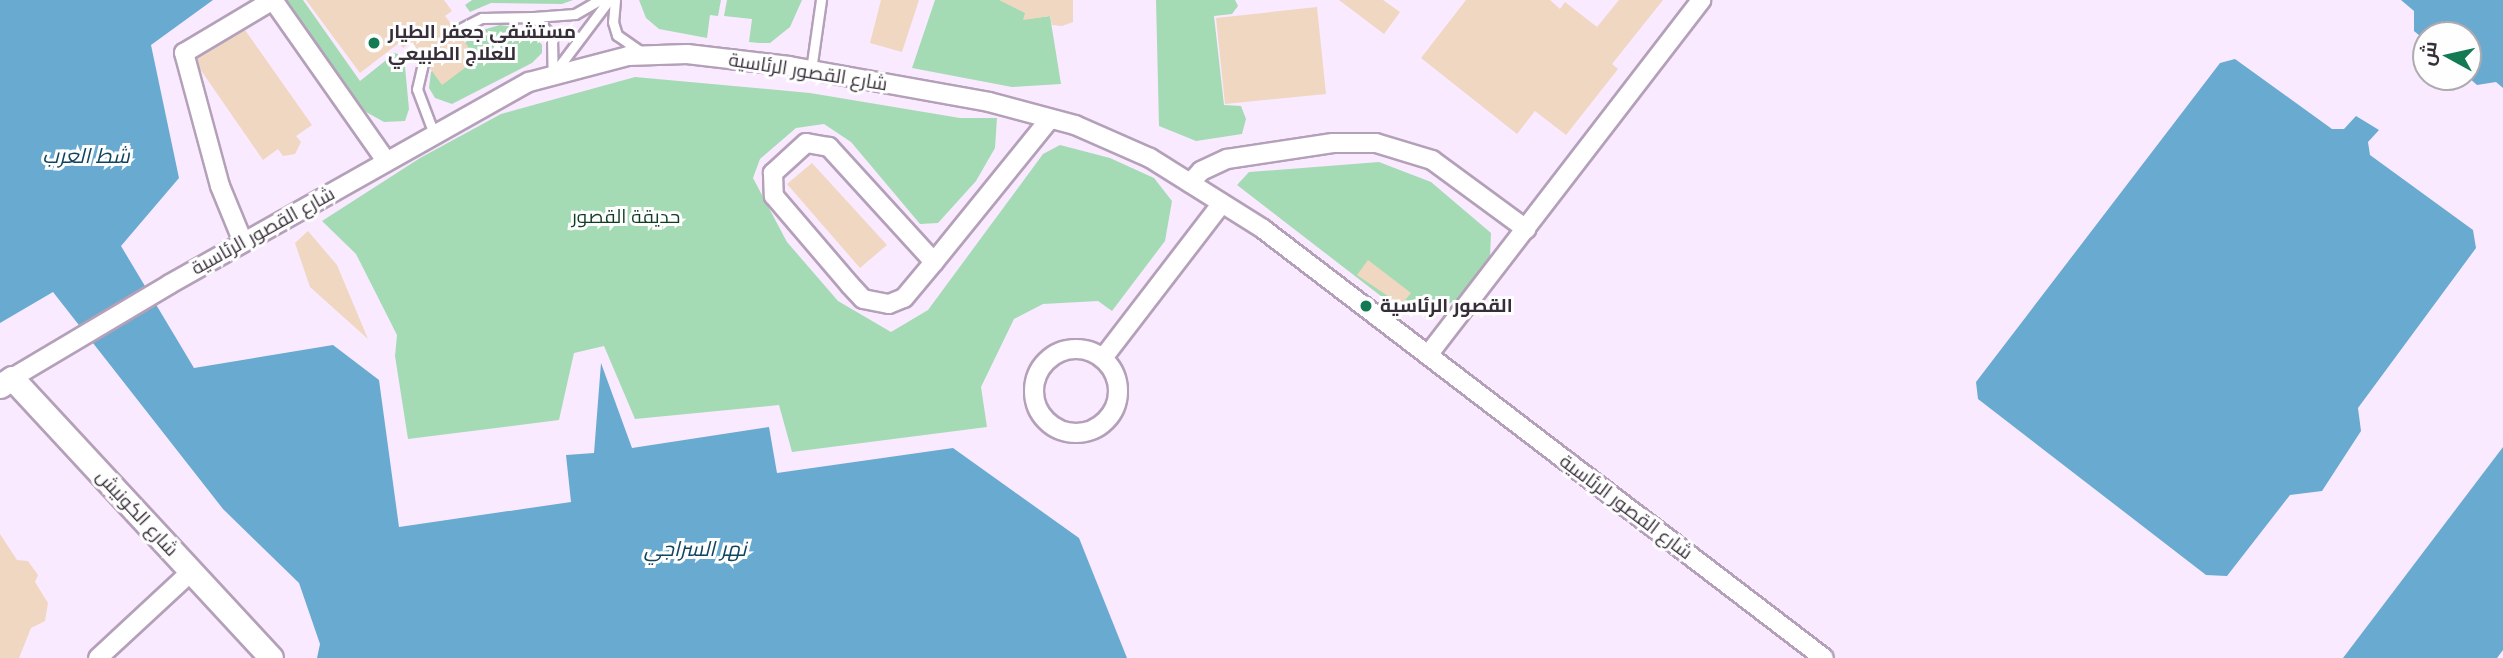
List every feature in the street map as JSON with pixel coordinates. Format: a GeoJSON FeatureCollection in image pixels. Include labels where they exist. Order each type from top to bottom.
{"type":"FeatureCollection","features":[{"type":"Feature","properties":{"kind":"street"},"geometry":{"type":"LineString","coordinates":[[243,243],[220,186],[184,53],[272,0],[386,161]]}},
{"type":"Feature","properties":{"kind":"street"},"geometry":{"type":"LineString","coordinates":[[1428,355],[1701,0]]}},
{"type":"Feature","properties":{"kind":"street","name":"شارع القصور الرئاسية"},"geometry":{"type":"LineString","coordinates":[[6,382],[170,284],[529,82],[648,55],[687,54],[811,70],[989,102],[1050,118],[1150,158],[1222,203],[1428,355],[1824,658]]}},
{"type":"Feature","properties":{"kind":"street"},"geometry":{"type":"LineString","coordinates":[[934,262],[829,147],[806,143],[773,173],[774,196],[863,299],[889,304],[904,298],[934,262],[1050,118]]}},
{"type":"Feature","properties":{"kind":"street"},"geometry":{"type":"LineString","coordinates":[[1190,183],[1201,171],[1227,159],[1333,143],[1376,143],[1432,160],[1526,229]]}},
{"type":"Feature","properties":{"kind":"street"},"geometry":{"type":"LineString","coordinates":[[1103,358],[1222,203]]}},
{"type":"Feature","properties":{"kind":"street"},"geometry":{"type":"LineString","coordinates":[[1078,348],[1103,358],[1115,375],[1118,396],[1106,421],[1081,433],[1054,427],[1036,405],[1036,378],[1042,366],[1064,350],[1078,348]]}},
{"type":"Feature","properties":{"kind":"street","name":"شارع الكونيش"},"geometry":{"type":"LineString","coordinates":[[6,382],[271,658]]}},
{"type":"Feature","properties":{"kind":"street"},"geometry":{"type":"LineString","coordinates":[[98,658],[191,572]]}},
{"type":"Feature","properties":{"kind":"lane"},"geometry":{"type":"LineString","coordinates":[[456,31],[482,18],[575,14],[599,0]]}},
{"type":"Feature","properties":{"kind":"lane"},"geometry":{"type":"LineString","coordinates":[[552,75],[610,0]]}},
{"type":"Feature","properties":{"kind":"lane"},"geometry":{"type":"LineString","coordinates":[[615,0],[613,22],[617,35],[648,55]]}},
{"type":"Feature","properties":{"kind":"lane"},"geometry":{"type":"LineString","coordinates":[[811,70],[821,0]]}},
{"type":"Feature","properties":{"kind":"lane"},"geometry":{"type":"LineString","coordinates":[[534,17],[552,36],[552,75]]}},
{"type":"Feature","properties":{"kind":"lane"},"geometry":{"type":"LineString","coordinates":[[424,59],[417,89],[434,134]]}},
{"type":"Feature","properties":{"kind":"green space"},"geometry":{"type":"Polygon","coordinates":[[[282,0],[303,0],[360,81],[395,53],[404,56],[409,109],[405,121],[384,122],[366,112],[282,0]]]}},
{"type":"Feature","properties":{"kind":"green space"},"geometry":{"type":"Polygon","coordinates":[[[472,0],[573,0],[562,4],[491,3],[470,12],[465,5],[472,0]]]}},
{"type":"Feature","properties":{"kind":"green space"},"geometry":{"type":"Polygon","coordinates":[[[639,0],[721,0],[718,16],[710,15],[707,38],[659,29],[646,18],[639,0]]]}},
{"type":"Feature","properties":{"kind":"green space"},"geometry":{"type":"Polygon","coordinates":[[[727,0],[802,0],[790,27],[770,43],[759,43],[749,42],[752,19],[724,16],[727,0]]]}},
{"type":"Feature","properties":{"kind":"green space"},"geometry":{"type":"Polygon","coordinates":[[[935,0],[1012,0],[1015,8],[1023,6],[1027,19],[1050,16],[1061,84],[1012,87],[912,68],[935,0]]]}},
{"type":"Feature","properties":{"kind":"green space"},"geometry":{"type":"Polygon","coordinates":[[[1156,0],[1235,0],[1238,6],[1232,14],[1214,16],[1224,105],[1241,106],[1246,119],[1242,134],[1196,141],[1159,126],[1156,0]]]}},
{"type":"Feature","properties":{"kind":"green space"},"geometry":{"type":"Polygon","coordinates":[[[500,25],[529,29],[542,45],[542,53],[532,63],[452,104],[435,98],[429,88],[431,72],[479,31],[500,25]]]}},
{"type":"Feature","properties":{"kind":"green space","name":"حديقة القصور"},"geometry":{"type":"Polygon","coordinates":[[[635,77],[810,93],[960,118],[997,118],[995,148],[976,181],[938,223],[920,224],[851,142],[824,124],[796,128],[760,159],[753,178],[787,242],[838,301],[891,332],[928,310],[1043,154],[1060,145],[1110,158],[1154,178],[1172,201],[1165,241],[1112,311],[1098,301],[1043,304],[1014,319],[981,387],[987,427],[792,452],[779,405],[635,419],[604,346],[574,353],[559,420],[408,439],[395,356],[397,335],[356,254],[322,221],[420,158],[501,114],[635,77]]]}},
{"type":"Feature","properties":{"kind":"green space"},"geometry":{"type":"Polygon","coordinates":[[[1379,162],[1431,182],[1491,233],[1490,258],[1458,298],[1444,307],[1420,312],[1386,300],[1237,185],[1249,172],[1379,162]]]}},
{"type":"Feature","properties":{"kind":"water","name":"نهر السراجي"},"geometry":{"type":"Polygon","coordinates":[[[0,0],[213,0],[151,45],[179,178],[121,246],[194,368],[333,345],[379,380],[399,527],[571,502],[566,455],[594,453],[601,363],[632,448],[769,427],[777,473],[953,448],[1079,538],[1127,658],[317,658],[320,644],[299,583],[223,509],[53,292],[0,323],[0,0]]]}},
{"type":"Feature","properties":{"kind":"water"},"geometry":{"type":"Polygon","coordinates":[[[2401,0],[2503,0],[2503,88],[2496,82],[2482,84],[2482,21],[2414,21],[2414,11],[2401,0]]]}},
{"type":"Feature","properties":{"kind":"water"},"geometry":{"type":"Polygon","coordinates":[[[2235,59],[2332,129],[2344,129],[2356,116],[2379,130],[2368,142],[2370,155],[2473,230],[2476,248],[2358,408],[2361,431],[2322,491],[2290,495],[2227,576],[2206,575],[1978,399],[1976,382],[2220,63],[2235,59]]]}},
{"type":"Feature","properties":{"kind":"water"},"geometry":{"type":"Polygon","coordinates":[[[2503,447],[2503,650],[2497,658],[2343,658],[2503,447]]]}},
{"type":"Feature","properties":{"kind":"building","name":"مستشفى جعفر الطيار للعلاج الطبيعي"},"geometry":{"type":"Polygon","coordinates":[[[306,0],[444,0],[452,11],[445,16],[452,25],[450,35],[461,37],[477,59],[442,85],[429,67],[429,54],[419,54],[411,42],[403,48],[399,43],[360,73],[306,0]]]}},
{"type":"Feature","properties":{"kind":"building"},"geometry":{"type":"Polygon","coordinates":[[[881,0],[919,0],[902,52],[870,43],[881,0]]]}},
{"type":"Feature","properties":{"kind":"building"},"geometry":{"type":"Polygon","coordinates":[[[999,0],[1073,0],[1073,22],[1062,26],[1052,25],[1050,16],[1023,20],[1025,13],[999,0]]]}},
{"type":"Feature","properties":{"kind":"building"},"geometry":{"type":"Polygon","coordinates":[[[1339,0],[1383,0],[1400,12],[1384,34],[1339,0]]]}},
{"type":"Feature","properties":{"kind":"building"},"geometry":{"type":"Polygon","coordinates":[[[1466,0],[1550,0],[1560,9],[1565,2],[1597,27],[1619,0],[1663,0],[1612,64],[1618,69],[1566,135],[1535,111],[1517,134],[1421,58],[1466,0]]]}},
{"type":"Feature","properties":{"kind":"building"},"geometry":{"type":"Polygon","coordinates":[[[1317,7],[1326,94],[1225,104],[1216,18],[1317,7]]]}},
{"type":"Feature","properties":{"kind":"building"},"geometry":{"type":"Polygon","coordinates":[[[245,30],[312,125],[296,136],[301,142],[295,154],[283,156],[278,149],[263,160],[200,69],[197,58],[245,30]]]}},
{"type":"Feature","properties":{"kind":"building"},"geometry":{"type":"Polygon","coordinates":[[[812,163],[887,245],[860,268],[787,184],[812,163]]]}},
{"type":"Feature","properties":{"kind":"building"},"geometry":{"type":"Polygon","coordinates":[[[308,231],[337,265],[368,339],[310,287],[295,243],[308,231]]]}},
{"type":"Feature","properties":{"kind":"building"},"geometry":{"type":"Polygon","coordinates":[[[1368,260],[1411,293],[1401,305],[1357,275],[1368,260]]]}},
{"type":"Feature","properties":{"kind":"building"},"geometry":{"type":"Polygon","coordinates":[[[0,534],[17,560],[28,561],[38,575],[35,582],[48,603],[45,621],[31,628],[19,658],[0,658],[0,534]]]}},
{"type":"Feature","properties":{"kind":"place","name":"مستشفى جعفر الطيار للعلاج الطبيعي"},"geometry":{"type":"Point","coordinates":[374,43]}},
{"type":"Feature","properties":{"kind":"place","name":"القصور الرئاسية"},"geometry":{"type":"Point","coordinates":[1366,306]}},
{"type":"Feature","properties":{"kind":"water label","name":"شط العرب"},"geometry":{"type":"Point","coordinates":[86,155]}}]}
